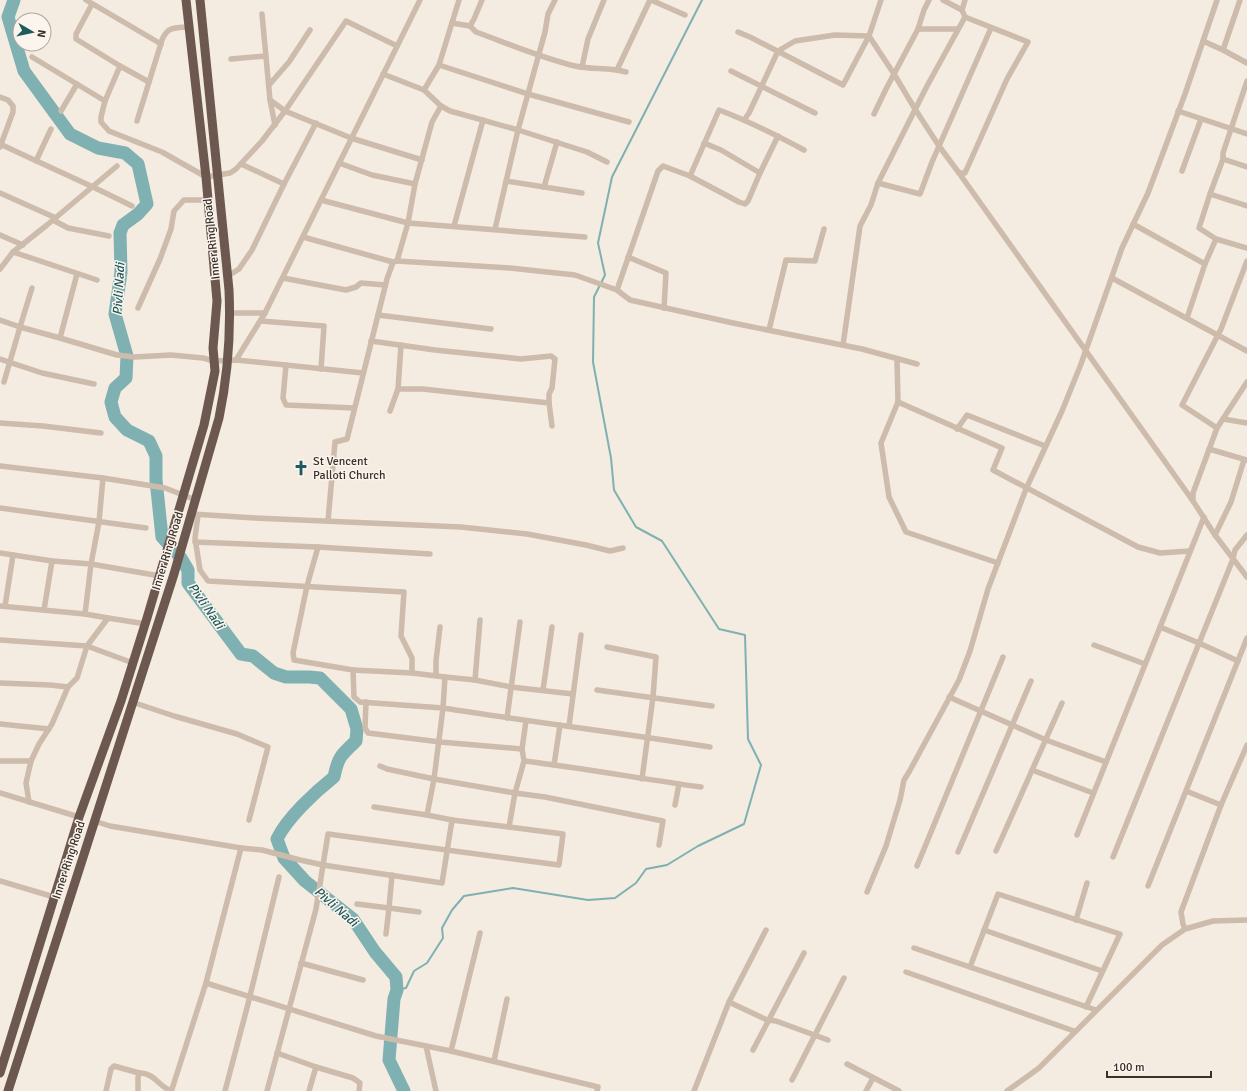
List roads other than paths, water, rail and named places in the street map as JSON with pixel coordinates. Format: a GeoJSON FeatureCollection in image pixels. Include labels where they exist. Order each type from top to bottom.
{"type":"FeatureCollection","features":[{"type":"Feature","properties":{"kind":"highway","name":"Inner Ring Road"},"geometry":{"type":"LineString","coordinates":[[0,1073],[79,817],[121,701],[146,624],[204,425],[214,371],[213,348],[217,301],[206,177],[186,0]]}},
{"type":"Feature","properties":{"kind":"highway","name":"Inner Ring Road"},"geometry":{"type":"LineString","coordinates":[[8,1091],[184,541],[195,514],[196,500],[219,418],[232,360],[228,276],[200,0]]}},
{"type":"Feature","properties":{"kind":"street"},"geometry":{"type":"LineString","coordinates":[[86,0],[161,44]]}},
{"type":"Feature","properties":{"kind":"street"},"geometry":{"type":"LineString","coordinates":[[232,360],[261,321],[420,0]]}},
{"type":"Feature","properties":{"kind":"street"},"geometry":{"type":"LineString","coordinates":[[424,90],[438,65],[459,0]]}},
{"type":"Feature","properties":{"kind":"street"},"geometry":{"type":"LineString","coordinates":[[470,26],[482,0]]}},
{"type":"Feature","properties":{"kind":"street"},"geometry":{"type":"LineString","coordinates":[[495,229],[518,130],[545,32],[548,14],[555,0]]}},
{"type":"Feature","properties":{"kind":"street"},"geometry":{"type":"LineString","coordinates":[[582,67],[588,39],[604,0]]}},
{"type":"Feature","properties":{"kind":"street"},"geometry":{"type":"LineString","coordinates":[[617,70],[651,0],[684,15]]}},
{"type":"Feature","properties":{"kind":"street"},"geometry":{"type":"LineString","coordinates":[[738,32],[750,36],[843,85],[869,36],[881,0]]}},
{"type":"Feature","properties":{"kind":"street"},"geometry":{"type":"LineString","coordinates":[[874,114],[918,29],[929,0]]}},
{"type":"Feature","properties":{"kind":"street"},"geometry":{"type":"LineString","coordinates":[[943,0],[962,10],[965,17],[1028,42],[1008,79],[965,173],[960,172]]}},
{"type":"Feature","properties":{"kind":"street"},"geometry":{"type":"LineString","coordinates":[[962,10],[965,0]]}},
{"type":"Feature","properties":{"kind":"street"},"geometry":{"type":"LineString","coordinates":[[867,892],[886,846],[900,800],[904,780],[959,680],[970,651],[988,589],[1026,489],[1062,411],[1086,350],[1122,248],[1148,193],[1217,0]]}},
{"type":"Feature","properties":{"kind":"street"},"geometry":{"type":"LineString","coordinates":[[1223,50],[1240,0]]}},
{"type":"Feature","properties":{"kind":"street"},"geometry":{"type":"LineString","coordinates":[[92,4],[76,34],[76,39],[149,82]]}},
{"type":"Feature","properties":{"kind":"street"},"geometry":{"type":"LineString","coordinates":[[262,14],[268,85],[274,125]]}},
{"type":"Feature","properties":{"kind":"street"},"geometry":{"type":"LineString","coordinates":[[843,345],[860,226],[871,205],[878,183],[915,109],[965,17]]}},
{"type":"Feature","properties":{"kind":"street"},"geometry":{"type":"LineString","coordinates":[[120,66],[105,101],[101,122],[109,131],[162,152],[206,177],[230,173],[241,164],[285,111],[346,21],[397,46]]}},
{"type":"Feature","properties":{"kind":"street"},"geometry":{"type":"LineString","coordinates":[[452,23],[470,26],[476,32],[539,56],[576,66],[626,72]]}},
{"type":"Feature","properties":{"kind":"street"},"geometry":{"type":"LineString","coordinates":[[136,121],[166,32],[171,28],[189,27]]}},
{"type":"Feature","properties":{"kind":"street"},"geometry":{"type":"LineString","coordinates":[[878,183],[920,194],[939,146],[991,28]]}},
{"type":"Feature","properties":{"kind":"street"},"geometry":{"type":"LineString","coordinates":[[918,29],[958,29]]}},
{"type":"Feature","properties":{"kind":"street"},"geometry":{"type":"LineString","coordinates":[[268,85],[289,62],[310,30]]}},
{"type":"Feature","properties":{"kind":"street"},"geometry":{"type":"LineString","coordinates":[[744,120],[749,113],[778,52],[795,41],[836,35],[869,36]]}},
{"type":"Feature","properties":{"kind":"street"},"geometry":{"type":"LineString","coordinates":[[869,36],[939,146],[960,172],[1193,501],[1215,535],[1247,577]]}},
{"type":"Feature","properties":{"kind":"street"},"geometry":{"type":"LineString","coordinates":[[1203,41],[1247,63]]}},
{"type":"Feature","properties":{"kind":"street"},"geometry":{"type":"LineString","coordinates":[[231,59],[266,56]]}},
{"type":"Feature","properties":{"kind":"street"},"geometry":{"type":"LineString","coordinates":[[32,57],[105,101]]}},
{"type":"Feature","properties":{"kind":"street"},"geometry":{"type":"LineString","coordinates":[[438,65],[528,94],[629,122]]}},
{"type":"Feature","properties":{"kind":"street"},"geometry":{"type":"LineString","coordinates":[[731,71],[815,113]]}},
{"type":"Feature","properties":{"kind":"street"},"geometry":{"type":"LineString","coordinates":[[383,74],[424,90],[450,111],[557,142],[587,152],[606,162]]}},
{"type":"Feature","properties":{"kind":"street"},"geometry":{"type":"LineString","coordinates":[[1247,81],[1223,153],[1223,159],[1199,228],[1216,239],[1247,248]]}},
{"type":"Feature","properties":{"kind":"street"},"geometry":{"type":"LineString","coordinates":[[61,111],[77,84]]}},
{"type":"Feature","properties":{"kind":"street"},"geometry":{"type":"LineString","coordinates":[[0,97],[8,100],[13,106],[13,112],[0,145],[93,186],[132,206]]}},
{"type":"Feature","properties":{"kind":"street"},"geometry":{"type":"LineString","coordinates":[[270,100],[285,111],[351,138],[422,160]]}},
{"type":"Feature","properties":{"kind":"street"},"geometry":{"type":"LineString","coordinates":[[328,521],[335,442],[347,438],[385,285],[395,262],[408,223],[416,184],[432,122],[442,106]]}},
{"type":"Feature","properties":{"kind":"street"},"geometry":{"type":"LineString","coordinates":[[690,176],[719,110],[778,136],[804,150]]}},
{"type":"Feature","properties":{"kind":"street"},"geometry":{"type":"LineString","coordinates":[[1178,111],[1247,134]]}},
{"type":"Feature","properties":{"kind":"street"},"geometry":{"type":"LineString","coordinates":[[1182,171],[1201,119]]}},
{"type":"Feature","properties":{"kind":"street"},"geometry":{"type":"LineString","coordinates":[[454,226],[483,120]]}},
{"type":"Feature","properties":{"kind":"street"},"geometry":{"type":"LineString","coordinates":[[228,276],[239,269],[252,250],[284,184],[316,124]]}},
{"type":"Feature","properties":{"kind":"street"},"geometry":{"type":"LineString","coordinates":[[36,161],[51,129]]}},
{"type":"Feature","properties":{"kind":"street"},"geometry":{"type":"LineString","coordinates":[[617,290],[658,171],[663,166],[690,176],[739,202],[746,204],[778,136]]}},
{"type":"Feature","properties":{"kind":"street"},"geometry":{"type":"LineString","coordinates":[[544,187],[557,142]]}},
{"type":"Feature","properties":{"kind":"street"},"geometry":{"type":"LineString","coordinates":[[704,143],[721,150],[760,173]]}},
{"type":"Feature","properties":{"kind":"street"},"geometry":{"type":"LineString","coordinates":[[1223,159],[1247,167]]}},
{"type":"Feature","properties":{"kind":"street"},"geometry":{"type":"LineString","coordinates":[[339,163],[372,175],[416,184]]}},
{"type":"Feature","properties":{"kind":"street"},"geometry":{"type":"LineString","coordinates":[[241,164],[284,184]]}},
{"type":"Feature","properties":{"kind":"street"},"geometry":{"type":"LineString","coordinates":[[0,269],[13,252],[55,219],[117,166]]}},
{"type":"Feature","properties":{"kind":"street"},"geometry":{"type":"LineString","coordinates":[[506,181],[582,193]]}},
{"type":"Feature","properties":{"kind":"street"},"geometry":{"type":"LineString","coordinates":[[0,192],[55,219],[68,228],[109,236]]}},
{"type":"Feature","properties":{"kind":"street"},"geometry":{"type":"LineString","coordinates":[[1210,194],[1247,206]]}},
{"type":"Feature","properties":{"kind":"street"},"geometry":{"type":"LineString","coordinates":[[138,308],[166,244],[171,229],[174,211],[184,200],[208,200]]}},
{"type":"Feature","properties":{"kind":"street"},"geometry":{"type":"LineString","coordinates":[[321,200],[408,223],[585,236]]}},
{"type":"Feature","properties":{"kind":"street"},"geometry":{"type":"LineString","coordinates":[[1133,224],[1205,264]]}},
{"type":"Feature","properties":{"kind":"street"},"geometry":{"type":"LineString","coordinates":[[769,330],[786,260],[815,261],[824,229]]}},
{"type":"Feature","properties":{"kind":"street"},"geometry":{"type":"LineString","coordinates":[[0,235],[23,245]]}},
{"type":"Feature","properties":{"kind":"street"},"geometry":{"type":"LineString","coordinates":[[303,237],[395,262],[510,268],[575,275],[617,290],[630,300],[843,345],[917,364]]}},
{"type":"Feature","properties":{"kind":"street"},"geometry":{"type":"LineString","coordinates":[[1187,318],[1205,264],[1216,239]]}},
{"type":"Feature","properties":{"kind":"street"},"geometry":{"type":"LineString","coordinates":[[13,252],[97,280]]}},
{"type":"Feature","properties":{"kind":"street"},"geometry":{"type":"LineString","coordinates":[[628,257],[666,273],[664,308]]}},
{"type":"Feature","properties":{"kind":"street"},"geometry":{"type":"LineString","coordinates":[[1217,428],[1182,405],[1218,335],[1247,261]]}},
{"type":"Feature","properties":{"kind":"street"},"geometry":{"type":"LineString","coordinates":[[60,338],[77,274]]}},
{"type":"Feature","properties":{"kind":"street"},"geometry":{"type":"LineString","coordinates":[[283,278],[346,290],[356,287],[361,283],[385,285]]}},
{"type":"Feature","properties":{"kind":"street"},"geometry":{"type":"LineString","coordinates":[[1112,278],[1247,351]]}},
{"type":"Feature","properties":{"kind":"street"},"geometry":{"type":"LineString","coordinates":[[4,382],[32,288]]}},
{"type":"Feature","properties":{"kind":"street"},"geometry":{"type":"LineString","coordinates":[[230,313],[265,313]]}},
{"type":"Feature","properties":{"kind":"street"},"geometry":{"type":"LineString","coordinates":[[378,315],[491,329]]}},
{"type":"Feature","properties":{"kind":"street"},"geometry":{"type":"LineString","coordinates":[[0,320],[117,355],[171,356],[203,358],[214,361],[232,360],[363,373]]}},
{"type":"Feature","properties":{"kind":"street"},"geometry":{"type":"LineString","coordinates":[[261,321],[324,326],[321,369]]}},
{"type":"Feature","properties":{"kind":"street"},"geometry":{"type":"LineString","coordinates":[[371,341],[435,350],[521,358],[551,356],[555,359],[552,388],[549,394],[552,426]]}},
{"type":"Feature","properties":{"kind":"street"},"geometry":{"type":"LineString","coordinates":[[390,411],[398,389],[401,345]]}},
{"type":"Feature","properties":{"kind":"street"},"geometry":{"type":"LineString","coordinates":[[0,359],[42,373],[94,384]]}},
{"type":"Feature","properties":{"kind":"street"},"geometry":{"type":"LineString","coordinates":[[897,359],[898,402],[881,443],[889,497],[906,532],[998,563]]}},
{"type":"Feature","properties":{"kind":"street"},"geometry":{"type":"LineString","coordinates":[[286,365],[283,398],[286,405],[354,408]]}},
{"type":"Feature","properties":{"kind":"street"},"geometry":{"type":"LineString","coordinates":[[1193,501],[1193,493],[1217,428],[1246,384]]}},
{"type":"Feature","properties":{"kind":"street"},"geometry":{"type":"LineString","coordinates":[[398,389],[423,389],[549,403]]}},
{"type":"Feature","properties":{"kind":"street"},"geometry":{"type":"LineString","coordinates":[[898,402],[1002,448],[993,470],[1026,489],[1138,547],[1160,553],[1190,551]]}},
{"type":"Feature","properties":{"kind":"street"},"geometry":{"type":"LineString","coordinates":[[957,429],[967,415],[1045,446]]}},
{"type":"Feature","properties":{"kind":"street"},"geometry":{"type":"LineString","coordinates":[[1223,419],[1247,423]]}},
{"type":"Feature","properties":{"kind":"street"},"geometry":{"type":"LineString","coordinates":[[0,423],[43,426],[101,433]]}},
{"type":"Feature","properties":{"kind":"street"},"geometry":{"type":"LineString","coordinates":[[1209,449],[1246,460],[1231,502],[1215,535]]}},
{"type":"Feature","properties":{"kind":"street"},"geometry":{"type":"LineString","coordinates":[[0,466],[103,478],[165,488],[196,500]]}},
{"type":"Feature","properties":{"kind":"street"},"geometry":{"type":"LineString","coordinates":[[85,614],[99,522],[103,478]]}},
{"type":"Feature","properties":{"kind":"street"},"geometry":{"type":"LineString","coordinates":[[0,508],[146,528]]}},
{"type":"Feature","properties":{"kind":"street"},"geometry":{"type":"LineString","coordinates":[[412,673],[412,658],[400,636],[404,592],[208,581],[200,570],[195,542],[195,514],[461,528],[527,534],[610,551],[623,548]]}},
{"type":"Feature","properties":{"kind":"street"},"geometry":{"type":"LineString","coordinates":[[1077,835],[1204,517]]}},
{"type":"Feature","properties":{"kind":"street"},"geometry":{"type":"LineString","coordinates":[[1114,857],[1233,559],[1235,550],[1247,534]]}},
{"type":"Feature","properties":{"kind":"street"},"geometry":{"type":"LineString","coordinates":[[195,542],[318,547],[430,554]]}},
{"type":"Feature","properties":{"kind":"street"},"geometry":{"type":"LineString","coordinates":[[318,547],[307,586],[292,653],[294,660],[353,670],[436,675],[475,680],[511,687],[573,694]]}},
{"type":"Feature","properties":{"kind":"street"},"geometry":{"type":"LineString","coordinates":[[0,553],[52,561],[92,564],[160,576]]}},
{"type":"Feature","properties":{"kind":"street"},"geometry":{"type":"LineString","coordinates":[[13,555],[2,606],[85,614],[146,624]]}},
{"type":"Feature","properties":{"kind":"street"},"geometry":{"type":"LineString","coordinates":[[44,610],[52,561]]}},
{"type":"Feature","properties":{"kind":"street"},"geometry":{"type":"LineString","coordinates":[[29,802],[26,783],[31,761],[39,744],[52,724],[68,687],[77,678],[87,646],[108,618]]}},
{"type":"Feature","properties":{"kind":"street"},"geometry":{"type":"LineString","coordinates":[[475,680],[480,620]]}},
{"type":"Feature","properties":{"kind":"street"},"geometry":{"type":"LineString","coordinates":[[507,718],[520,622]]}},
{"type":"Feature","properties":{"kind":"street"},"geometry":{"type":"LineString","coordinates":[[436,675],[440,627]]}},
{"type":"Feature","properties":{"kind":"street"},"geometry":{"type":"LineString","coordinates":[[544,690],[552,627]]}},
{"type":"Feature","properties":{"kind":"street"},"geometry":{"type":"LineString","coordinates":[[1160,628],[1199,643],[1238,661]]}},
{"type":"Feature","properties":{"kind":"street"},"geometry":{"type":"LineString","coordinates":[[569,726],[581,635]]}},
{"type":"Feature","properties":{"kind":"street"},"geometry":{"type":"LineString","coordinates":[[1148,886],[1247,638]]}},
{"type":"Feature","properties":{"kind":"street"},"geometry":{"type":"LineString","coordinates":[[0,640],[87,646],[133,662]]}},
{"type":"Feature","properties":{"kind":"street"},"geometry":{"type":"LineString","coordinates":[[1094,645],[1145,664]]}},
{"type":"Feature","properties":{"kind":"street"},"geometry":{"type":"LineString","coordinates":[[607,647],[656,657],[653,697],[642,779]]}},
{"type":"Feature","properties":{"kind":"street"},"geometry":{"type":"LineString","coordinates":[[917,866],[1003,657]]}},
{"type":"Feature","properties":{"kind":"street"},"geometry":{"type":"LineString","coordinates":[[353,670],[354,697],[360,702],[443,708],[710,746]]}},
{"type":"Feature","properties":{"kind":"street"},"geometry":{"type":"LineString","coordinates":[[427,815],[440,742],[445,676]]}},
{"type":"Feature","properties":{"kind":"street"},"geometry":{"type":"LineString","coordinates":[[958,852],[1031,681]]}},
{"type":"Feature","properties":{"kind":"street"},"geometry":{"type":"LineString","coordinates":[[0,683],[68,687]]}},
{"type":"Feature","properties":{"kind":"street"},"geometry":{"type":"LineString","coordinates":[[597,690],[712,706]]}},
{"type":"Feature","properties":{"kind":"street"},"geometry":{"type":"LineString","coordinates":[[949,697],[1046,740],[1106,762]]}},
{"type":"Feature","properties":{"kind":"street"},"geometry":{"type":"LineString","coordinates":[[132,702],[236,734],[268,747],[249,820]]}},
{"type":"Feature","properties":{"kind":"street"},"geometry":{"type":"LineString","coordinates":[[366,702],[365,728],[368,733],[374,735],[522,749]]}},
{"type":"Feature","properties":{"kind":"street"},"geometry":{"type":"LineString","coordinates":[[996,852],[1062,703]]}},
{"type":"Feature","properties":{"kind":"street"},"geometry":{"type":"LineString","coordinates":[[509,827],[515,793],[524,761],[522,749],[526,721]]}},
{"type":"Feature","properties":{"kind":"street"},"geometry":{"type":"LineString","coordinates":[[0,724],[49,729]]}},
{"type":"Feature","properties":{"kind":"street"},"geometry":{"type":"LineString","coordinates":[[554,765],[560,725]]}},
{"type":"Feature","properties":{"kind":"street"},"geometry":{"type":"LineString","coordinates":[[1184,926],[1181,912],[1221,804],[1247,746]]}},
{"type":"Feature","properties":{"kind":"street"},"geometry":{"type":"LineString","coordinates":[[0,761],[31,761]]}},
{"type":"Feature","properties":{"kind":"street"},"geometry":{"type":"LineString","coordinates":[[524,761],[701,787]]}},
{"type":"Feature","properties":{"kind":"street"},"geometry":{"type":"LineString","coordinates":[[380,766],[387,769],[434,779],[545,797],[664,821],[659,845]]}},
{"type":"Feature","properties":{"kind":"street"},"geometry":{"type":"LineString","coordinates":[[1032,770],[1094,793]]}},
{"type":"Feature","properties":{"kind":"street"},"geometry":{"type":"LineString","coordinates":[[675,805],[678,784]]}},
{"type":"Feature","properties":{"kind":"street"},"geometry":{"type":"LineString","coordinates":[[1186,791],[1221,804]]}},
{"type":"Feature","properties":{"kind":"street"},"geometry":{"type":"LineString","coordinates":[[0,794],[79,817]]}},
{"type":"Feature","properties":{"kind":"street"},"geometry":{"type":"LineString","coordinates":[[267,1091],[316,909],[328,834],[559,865],[563,834],[452,820],[374,807]]}},
{"type":"Feature","properties":{"kind":"street"},"geometry":{"type":"LineString","coordinates":[[94,821],[110,826],[241,848],[262,850],[323,865],[442,882],[452,820]]}},
{"type":"Feature","properties":{"kind":"street"},"geometry":{"type":"LineString","coordinates":[[106,1091],[111,1068],[114,1066],[139,1073],[146,1073],[165,1088],[169,1090],[172,1089],[206,982],[241,848]]}},
{"type":"Feature","properties":{"kind":"street"},"geometry":{"type":"LineString","coordinates":[[386,934],[392,875]]}},
{"type":"Feature","properties":{"kind":"street"},"geometry":{"type":"LineString","coordinates":[[225,1091],[279,877]]}},
{"type":"Feature","properties":{"kind":"street"},"geometry":{"type":"LineString","coordinates":[[0,881],[54,897]]}},
{"type":"Feature","properties":{"kind":"street"},"geometry":{"type":"LineString","coordinates":[[1076,920],[1087,883]]}},
{"type":"Feature","properties":{"kind":"street"},"geometry":{"type":"LineString","coordinates":[[970,967],[998,894],[1120,934],[1086,1007]]}},
{"type":"Feature","properties":{"kind":"street"},"geometry":{"type":"LineString","coordinates":[[356,904],[419,912]]}},
{"type":"Feature","properties":{"kind":"street"},"geometry":{"type":"LineString","coordinates":[[1007,1091],[1039,1068],[1074,1031],[1162,945],[1184,926],[1213,921],[1247,920]]}},
{"type":"Feature","properties":{"kind":"street"},"geometry":{"type":"LineString","coordinates":[[694,1091],[729,1002],[766,930]]}},
{"type":"Feature","properties":{"kind":"street"},"geometry":{"type":"LineString","coordinates":[[984,930],[1102,971]]}},
{"type":"Feature","properties":{"kind":"street"},"geometry":{"type":"LineString","coordinates":[[451,1051],[480,933]]}},
{"type":"Feature","properties":{"kind":"street"},"geometry":{"type":"LineString","coordinates":[[914,948],[1096,1010]]}},
{"type":"Feature","properties":{"kind":"street"},"geometry":{"type":"LineString","coordinates":[[753,1050],[804,953]]}},
{"type":"Feature","properties":{"kind":"street"},"geometry":{"type":"LineString","coordinates":[[301,963],[363,980]]}},
{"type":"Feature","properties":{"kind":"street"},"geometry":{"type":"LineString","coordinates":[[906,972],[1074,1031]]}},
{"type":"Feature","properties":{"kind":"street"},"geometry":{"type":"LineString","coordinates":[[792,1080],[844,978]]}},
{"type":"Feature","properties":{"kind":"street"},"geometry":{"type":"LineString","coordinates":[[206,982],[376,1036],[494,1061],[598,1087],[597,1091]]}},
{"type":"Feature","properties":{"kind":"street"},"geometry":{"type":"LineString","coordinates":[[494,1061],[507,999]]}},
{"type":"Feature","properties":{"kind":"street"},"geometry":{"type":"LineString","coordinates":[[729,1002],[768,1020],[776,1021],[828,1040]]}},
{"type":"Feature","properties":{"kind":"street"},"geometry":{"type":"LineString","coordinates":[[426,1046],[436,1091]]}},
{"type":"Feature","properties":{"kind":"street"},"geometry":{"type":"LineString","coordinates":[[277,1053],[353,1078],[360,1083],[359,1091]]}},
{"type":"Feature","properties":{"kind":"street"},"geometry":{"type":"LineString","coordinates":[[847,1064],[899,1091]]}},
{"type":"Feature","properties":{"kind":"street"},"geometry":{"type":"LineString","coordinates":[[309,1091],[316,1067]]}},
{"type":"Feature","properties":{"kind":"street"},"geometry":{"type":"LineString","coordinates":[[138,1091],[139,1073]]}},
{"type":"Feature","properties":{"kind":"street"},"geometry":{"type":"LineString","coordinates":[[866,1091],[873,1078]]}},
{"type":"Feature","properties":{"kind":"waterway","name":"Pivli Nadi"},"geometry":{"type":"LineString","coordinates":[[14,0],[8,17],[24,71],[70,134],[98,148],[125,153],[138,164],[147,204],[138,214],[123,225],[120,233],[121,272],[115,314],[127,356],[126,378],[115,388],[111,402],[115,417],[127,430],[149,441],[156,456],[156,480],[162,537],[181,558],[188,570],[188,583],[241,654],[253,656],[274,673],[286,677],[320,678],[351,709],[357,729],[356,741],[341,757],[334,777],[318,790],[294,814],[277,839],[284,858],[305,881],[353,919],[375,952],[396,977],[397,990],[394,999],[389,1060],[404,1091]]}},
{"type":"Feature","properties":{"kind":"waterway"},"geometry":{"type":"LineString","coordinates":[[397,990],[406,988],[414,971],[427,963],[443,938],[442,928],[452,910],[464,896],[513,888],[588,900],[615,898],[636,883],[646,869],[667,865],[698,846],[744,824],[761,765],[748,739],[745,635],[719,629],[662,541],[636,527],[614,490],[611,458],[593,362],[594,297],[605,275],[598,243],[612,177],[702,0]]}},
{"type":"Feature","properties":{"kind":"place","name":"St Vencent Palloti Church"},"geometry":{"type":"Point","coordinates":[301,468]}}]}
